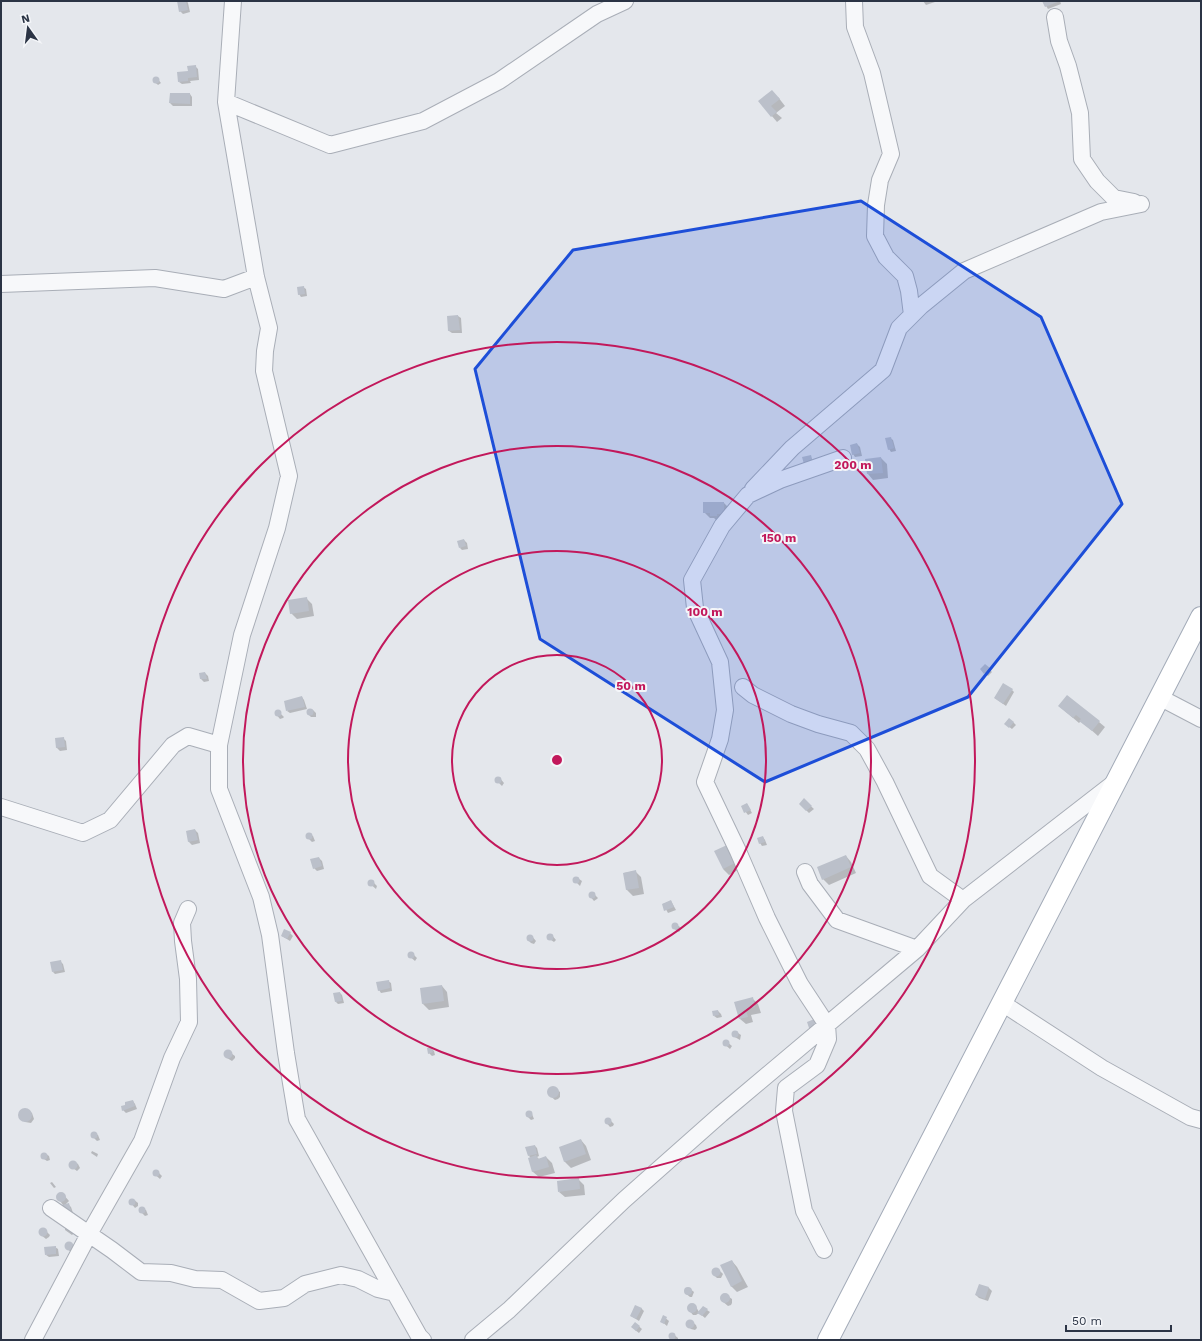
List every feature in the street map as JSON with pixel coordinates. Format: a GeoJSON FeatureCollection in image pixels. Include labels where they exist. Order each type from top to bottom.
{"type":"FeatureCollection","features":[{"type":"Feature","properties":{"kind":"main road"},"geometry":{"type":"LineString","coordinates":[[828,1340],[1201,617]]}},
{"type":"Feature","properties":{"kind":"street"},"geometry":{"type":"LineString","coordinates":[[233,1],[226,102],[256,277],[269,328],[265,352],[264,371],[289,476],[277,528],[242,635],[219,745],[219,789],[261,897],[270,934],[286,1053],[297,1119],[419,1336],[423,1340]]}},
{"type":"Feature","properties":{"kind":"street"},"geometry":{"type":"LineString","coordinates":[[226,102],[330,145],[423,121],[499,81],[597,14],[625,1]]}},
{"type":"Feature","properties":{"kind":"street"},"geometry":{"type":"LineString","coordinates":[[854,1],[854,27],[872,73],[891,154],[880,180],[876,205],[875,236],[886,258],[905,276],[910,291],[912,315]]}},
{"type":"Feature","properties":{"kind":"street"},"geometry":{"type":"LineString","coordinates":[[824,1250],[804,1211],[784,1111],[786,1088],[817,1065],[828,1039],[827,1025],[800,984],[767,918],[738,851],[705,782],[720,739],[725,710],[720,662],[695,608],[692,580],[722,526],[748,495],[792,448],[883,370],[899,328],[964,270],[1101,212],[1141,204],[1114,198],[1097,181],[1082,159],[1080,113],[1074,87],[1059,42],[1055,18]]}},
{"type":"Feature","properties":{"kind":"street"},"geometry":{"type":"LineString","coordinates":[[1,284],[155,278],[224,289],[256,277]]}},
{"type":"Feature","properties":{"kind":"street"},"geometry":{"type":"LineString","coordinates":[[748,495],[780,480],[843,458]]}},
{"type":"Feature","properties":{"kind":"street"},"geometry":{"type":"LineString","coordinates":[[743,688],[753,695],[791,714],[818,724],[851,733],[867,749],[885,782],[930,876],[963,900]]}},
{"type":"Feature","properties":{"kind":"street"},"geometry":{"type":"LineString","coordinates":[[1160,697],[1201,719]]}},
{"type":"Feature","properties":{"kind":"street"},"geometry":{"type":"LineString","coordinates":[[1,807],[83,834],[110,820],[173,745],[188,736],[219,745]]}},
{"type":"Feature","properties":{"kind":"street"},"geometry":{"type":"LineString","coordinates":[[473,1340],[508,1310],[624,1200],[710,1124],[917,950],[963,900],[1116,781]]}},
{"type":"Feature","properties":{"kind":"street"},"geometry":{"type":"LineString","coordinates":[[805,872],[810,884],[837,920],[917,950]]}},
{"type":"Feature","properties":{"kind":"street"},"geometry":{"type":"LineString","coordinates":[[33,1340],[89,1234],[142,1141],[172,1058],[189,1022],[188,979],[182,923],[188,909]]}},
{"type":"Feature","properties":{"kind":"street"},"geometry":{"type":"LineString","coordinates":[[1002,1003],[1102,1068],[1190,1117],[1201,1120]]}},
{"type":"Feature","properties":{"kind":"street"},"geometry":{"type":"LineString","coordinates":[[51,1208],[141,1272],[171,1273],[195,1279],[222,1280],[259,1301],[284,1298],[305,1284],[341,1275],[358,1279],[378,1289],[395,1293]]}},
{"type":"Feature","properties":{"kind":"highlighted area"},"geometry":{"type":"Polygon","coordinates":[[[861,201],[1041,317],[1122,504],[968,697],[765,782],[540,639],[475,369],[573,250],[861,201]]]}},
{"type":"Feature","properties":{"kind":"building"},"geometry":{"type":"Polygon","coordinates":[[[177,1],[186,1],[188,10],[179,12],[177,1]]]}},
{"type":"Feature","properties":{"kind":"building"},"geometry":{"type":"Polygon","coordinates":[[[1042,1],[1060,1],[1045,7],[1042,1]]]}},
{"type":"Feature","properties":{"kind":"building"},"geometry":{"type":"Polygon","coordinates":[[[196,65],[197,77],[188,78],[188,81],[178,82],[177,72],[188,71],[187,66],[196,65]]]}},
{"type":"Feature","properties":{"kind":"building"},"geometry":{"type":"Polygon","coordinates":[[[156,77],[159,80],[156,83],[153,80],[156,77]]]}},
{"type":"Feature","properties":{"kind":"building"},"geometry":{"type":"Polygon","coordinates":[[[772,90],[780,99],[771,106],[777,112],[771,117],[758,101],[772,90]]]}},
{"type":"Feature","properties":{"kind":"building"},"geometry":{"type":"Polygon","coordinates":[[[170,93],[190,93],[190,104],[169,103],[170,93]]]}},
{"type":"Feature","properties":{"kind":"building"},"geometry":{"type":"Polygon","coordinates":[[[304,286],[305,294],[298,295],[297,287],[304,286]]]}},
{"type":"Feature","properties":{"kind":"building"},"geometry":{"type":"Polygon","coordinates":[[[458,315],[460,330],[448,331],[447,316],[458,315]]]}},
{"type":"Feature","properties":{"kind":"building"},"geometry":{"type":"Polygon","coordinates":[[[891,437],[894,448],[888,450],[885,438],[891,437]]]}},
{"type":"Feature","properties":{"kind":"building"},"geometry":{"type":"Polygon","coordinates":[[[857,443],[860,453],[852,455],[850,445],[857,443]]]}},
{"type":"Feature","properties":{"kind":"building"},"geometry":{"type":"Polygon","coordinates":[[[811,455],[814,466],[805,468],[802,457],[811,455]]]}},
{"type":"Feature","properties":{"kind":"building"},"geometry":{"type":"Polygon","coordinates":[[[881,457],[883,473],[867,474],[865,459],[881,457]]]}},
{"type":"Feature","properties":{"kind":"building"},"geometry":{"type":"Polygon","coordinates":[[[703,502],[724,502],[724,514],[710,516],[710,513],[703,513],[703,502]]]}},
{"type":"Feature","properties":{"kind":"building"},"geometry":{"type":"Polygon","coordinates":[[[464,539],[466,546],[459,548],[457,541],[464,539]]]}},
{"type":"Feature","properties":{"kind":"building"},"geometry":{"type":"Polygon","coordinates":[[[307,597],[309,611],[290,614],[288,600],[307,597]]]}},
{"type":"Feature","properties":{"kind":"building"},"geometry":{"type":"Polygon","coordinates":[[[985,664],[990,668],[984,674],[980,669],[985,664]]]}},
{"type":"Feature","properties":{"kind":"building"},"geometry":{"type":"Polygon","coordinates":[[[205,672],[207,679],[200,679],[199,673],[205,672]]]}},
{"type":"Feature","properties":{"kind":"building"},"geometry":{"type":"Polygon","coordinates":[[[1003,683],[1013,689],[1003,704],[994,698],[1003,683]]]}},
{"type":"Feature","properties":{"kind":"building"},"geometry":{"type":"Polygon","coordinates":[[[1067,695],[1100,721],[1092,731],[1079,721],[1081,719],[1076,715],[1073,718],[1058,706],[1067,695]]]}},
{"type":"Feature","properties":{"kind":"building"},"geometry":{"type":"Polygon","coordinates":[[[302,696],[305,707],[286,711],[284,701],[302,696]]]}},
{"type":"Feature","properties":{"kind":"building"},"geometry":{"type":"Polygon","coordinates":[[[310,708],[313,709],[313,715],[310,716],[307,715],[306,712],[307,709],[310,708]]]}},
{"type":"Feature","properties":{"kind":"building"},"geometry":{"type":"Polygon","coordinates":[[[278,709],[281,710],[281,716],[278,717],[275,716],[274,713],[275,710],[278,709]]]}},
{"type":"Feature","properties":{"kind":"building"},"geometry":{"type":"Polygon","coordinates":[[[1009,718],[1014,722],[1009,728],[1004,724],[1009,718]]]}},
{"type":"Feature","properties":{"kind":"building"},"geometry":{"type":"Polygon","coordinates":[[[64,737],[65,747],[56,748],[55,738],[64,737]]]}},
{"type":"Feature","properties":{"kind":"building"},"geometry":{"type":"Polygon","coordinates":[[[498,776],[501,777],[501,783],[498,784],[495,783],[494,780],[495,777],[498,776]]]}},
{"type":"Feature","properties":{"kind":"building"},"geometry":{"type":"Polygon","coordinates":[[[804,798],[812,806],[806,811],[799,804],[804,798]]]}},
{"type":"Feature","properties":{"kind":"building"},"geometry":{"type":"Polygon","coordinates":[[[747,803],[751,810],[744,813],[741,806],[747,803]]]}},
{"type":"Feature","properties":{"kind":"building"},"geometry":{"type":"Polygon","coordinates":[[[195,829],[198,840],[188,842],[186,831],[195,829]]]}},
{"type":"Feature","properties":{"kind":"building"},"geometry":{"type":"Polygon","coordinates":[[[309,832],[312,833],[312,839],[309,840],[306,839],[305,836],[306,833],[309,832]]]}},
{"type":"Feature","properties":{"kind":"building"},"geometry":{"type":"Polygon","coordinates":[[[763,836],[765,842],[759,844],[757,838],[763,836]]]}},
{"type":"Feature","properties":{"kind":"building"},"geometry":{"type":"Polygon","coordinates":[[[727,845],[735,863],[723,869],[714,851],[727,845]]]}},
{"type":"Feature","properties":{"kind":"building"},"geometry":{"type":"Polygon","coordinates":[[[846,855],[851,867],[822,880],[817,867],[846,855]]]}},
{"type":"Feature","properties":{"kind":"building"},"geometry":{"type":"Polygon","coordinates":[[[319,857],[322,866],[313,869],[310,859],[319,857]]]}},
{"type":"Feature","properties":{"kind":"building"},"geometry":{"type":"Polygon","coordinates":[[[636,870],[639,888],[626,890],[623,873],[636,870]]]}},
{"type":"Feature","properties":{"kind":"building"},"geometry":{"type":"Polygon","coordinates":[[[576,876],[579,877],[579,883],[576,884],[573,883],[572,880],[573,877],[576,876]]]}},
{"type":"Feature","properties":{"kind":"building"},"geometry":{"type":"Polygon","coordinates":[[[371,879],[374,880],[374,886],[371,887],[368,886],[367,883],[368,880],[371,879]]]}},
{"type":"Feature","properties":{"kind":"building"},"geometry":{"type":"Polygon","coordinates":[[[592,891],[595,892],[595,898],[592,899],[589,898],[588,895],[589,892],[592,891]]]}},
{"type":"Feature","properties":{"kind":"building"},"geometry":{"type":"Polygon","coordinates":[[[671,900],[674,907],[664,911],[662,904],[671,900]]]}},
{"type":"Feature","properties":{"kind":"building"},"geometry":{"type":"Polygon","coordinates":[[[675,922],[678,923],[678,929],[675,930],[672,929],[671,926],[672,923],[675,922]]]}},
{"type":"Feature","properties":{"kind":"building"},"geometry":{"type":"Polygon","coordinates":[[[284,929],[291,932],[287,939],[281,936],[284,929]]]}},
{"type":"Feature","properties":{"kind":"building"},"geometry":{"type":"Polygon","coordinates":[[[550,933],[553,934],[553,940],[550,941],[547,940],[546,937],[547,934],[550,933]]]}},
{"type":"Feature","properties":{"kind":"building"},"geometry":{"type":"Polygon","coordinates":[[[530,934],[533,935],[533,941],[530,942],[527,941],[526,938],[527,935],[530,934]]]}},
{"type":"Feature","properties":{"kind":"building"},"geometry":{"type":"Polygon","coordinates":[[[411,951],[414,952],[414,958],[411,959],[408,958],[407,955],[408,952],[411,951]]]}},
{"type":"Feature","properties":{"kind":"building"},"geometry":{"type":"Polygon","coordinates":[[[61,960],[63,970],[52,972],[50,962],[61,960]]]}},
{"type":"Feature","properties":{"kind":"building"},"geometry":{"type":"Polygon","coordinates":[[[389,980],[390,988],[378,991],[376,982],[389,980]]]}},
{"type":"Feature","properties":{"kind":"building"},"geometry":{"type":"Polygon","coordinates":[[[442,985],[444,1001],[422,1004],[420,988],[442,985]]]}},
{"type":"Feature","properties":{"kind":"building"},"geometry":{"type":"Polygon","coordinates":[[[340,992],[342,1001],[335,1002],[333,993],[340,992]]]}},
{"type":"Feature","properties":{"kind":"building"},"geometry":{"type":"Polygon","coordinates":[[[753,997],[755,1007],[746,1010],[748,1017],[739,1019],[734,1002],[753,997]]]}},
{"type":"Feature","properties":{"kind":"building"},"geometry":{"type":"Polygon","coordinates":[[[718,1010],[719,1015],[713,1016],[712,1011],[718,1010]]]}},
{"type":"Feature","properties":{"kind":"building"},"geometry":{"type":"Polygon","coordinates":[[[817,1018],[820,1027],[810,1031],[807,1022],[817,1018]]]}},
{"type":"Feature","properties":{"kind":"building"},"geometry":{"type":"Polygon","coordinates":[[[735,1030],[738,1031],[738,1037],[735,1038],[732,1037],[731,1034],[732,1031],[735,1030]]]}},
{"type":"Feature","properties":{"kind":"building"},"geometry":{"type":"Polygon","coordinates":[[[726,1039],[729,1040],[729,1046],[726,1047],[723,1046],[722,1043],[723,1040],[726,1039]]]}},
{"type":"Feature","properties":{"kind":"building"},"geometry":{"type":"Polygon","coordinates":[[[431,1047],[433,1052],[428,1054],[427,1048],[431,1047]]]}},
{"type":"Feature","properties":{"kind":"building"},"geometry":{"type":"Polygon","coordinates":[[[228,1049],[233,1054],[228,1059],[223,1054],[228,1049]]]}},
{"type":"Feature","properties":{"kind":"building"},"geometry":{"type":"Polygon","coordinates":[[[553,1086],[557,1088],[559,1092],[557,1096],[553,1098],[549,1096],[547,1092],[549,1088],[553,1086]]]}},
{"type":"Feature","properties":{"kind":"building"},"geometry":{"type":"Polygon","coordinates":[[[133,1100],[135,1106],[122,1111],[121,1106],[125,1105],[125,1102],[133,1100]]]}},
{"type":"Feature","properties":{"kind":"building"},"geometry":{"type":"Polygon","coordinates":[[[25,1108],[30,1110],[32,1115],[30,1120],[25,1122],[20,1120],[18,1115],[20,1110],[25,1108]]]}},
{"type":"Feature","properties":{"kind":"building"},"geometry":{"type":"Polygon","coordinates":[[[529,1110],[532,1111],[532,1117],[529,1118],[526,1117],[525,1114],[526,1111],[529,1110]]]}},
{"type":"Feature","properties":{"kind":"building"},"geometry":{"type":"Polygon","coordinates":[[[608,1117],[611,1118],[611,1124],[608,1125],[605,1124],[604,1121],[605,1118],[608,1117]]]}},
{"type":"Feature","properties":{"kind":"building"},"geometry":{"type":"Polygon","coordinates":[[[94,1131],[97,1132],[97,1138],[94,1139],[91,1138],[90,1135],[91,1132],[94,1131]]]}},
{"type":"Feature","properties":{"kind":"building"},"geometry":{"type":"Polygon","coordinates":[[[581,1139],[586,1154],[564,1162],[559,1147],[581,1139]]]}},
{"type":"Feature","properties":{"kind":"building"},"geometry":{"type":"Polygon","coordinates":[[[535,1145],[537,1154],[528,1156],[525,1147],[535,1145]]]}},
{"type":"Feature","properties":{"kind":"building"},"geometry":{"type":"Polygon","coordinates":[[[44,1152],[47,1153],[47,1159],[44,1160],[41,1159],[40,1156],[41,1153],[44,1152]]]}},
{"type":"Feature","properties":{"kind":"building"},"geometry":{"type":"Polygon","coordinates":[[[536,1155],[538,1159],[546,1156],[549,1167],[532,1172],[528,1158],[536,1155]]]}},
{"type":"Feature","properties":{"kind":"building"},"geometry":{"type":"Polygon","coordinates":[[[73,1160],[78,1165],[73,1170],[68,1165],[73,1160]]]}},
{"type":"Feature","properties":{"kind":"building"},"geometry":{"type":"Polygon","coordinates":[[[156,1169],[159,1170],[159,1176],[156,1177],[153,1176],[152,1173],[153,1170],[156,1169]]]}},
{"type":"Feature","properties":{"kind":"building"},"geometry":{"type":"Polygon","coordinates":[[[579,1178],[580,1189],[558,1192],[557,1181],[579,1178]]]}},
{"type":"Feature","properties":{"kind":"building"},"geometry":{"type":"Polygon","coordinates":[[[59,1192],[63,1192],[65,1193],[65,1201],[59,1202],[56,1199],[56,1195],[59,1192]]]}},
{"type":"Feature","properties":{"kind":"building"},"geometry":{"type":"Polygon","coordinates":[[[132,1198],[135,1199],[135,1205],[132,1206],[129,1205],[128,1202],[129,1199],[132,1198]]]}},
{"type":"Feature","properties":{"kind":"building"},"geometry":{"type":"Polygon","coordinates":[[[69,1203],[71,1211],[64,1212],[62,1205],[69,1203]]]}},
{"type":"Feature","properties":{"kind":"building"},"geometry":{"type":"Polygon","coordinates":[[[142,1206],[145,1207],[145,1213],[142,1214],[139,1213],[138,1210],[139,1207],[142,1206]]]}},
{"type":"Feature","properties":{"kind":"building"},"geometry":{"type":"Polygon","coordinates":[[[41,1228],[45,1228],[47,1232],[45,1236],[41,1236],[39,1234],[39,1230],[41,1228]]]}},
{"type":"Feature","properties":{"kind":"building"},"geometry":{"type":"Polygon","coordinates":[[[67,1242],[71,1242],[73,1246],[71,1250],[67,1250],[65,1248],[65,1244],[67,1242]]]}},
{"type":"Feature","properties":{"kind":"building"},"geometry":{"type":"Polygon","coordinates":[[[56,1246],[56,1254],[45,1255],[44,1247],[56,1246]]]}},
{"type":"Feature","properties":{"kind":"building"},"geometry":{"type":"Polygon","coordinates":[[[732,1260],[742,1281],[731,1287],[720,1265],[732,1260]]]}},
{"type":"Feature","properties":{"kind":"building"},"geometry":{"type":"Polygon","coordinates":[[[716,1267],[721,1272],[716,1277],[711,1272],[716,1267]]]}},
{"type":"Feature","properties":{"kind":"building"},"geometry":{"type":"Polygon","coordinates":[[[979,1284],[989,1287],[985,1299],[975,1295],[979,1284]]]}},
{"type":"Feature","properties":{"kind":"building"},"geometry":{"type":"Polygon","coordinates":[[[686,1287],[690,1287],[692,1291],[690,1295],[686,1295],[684,1293],[684,1289],[686,1287]]]}},
{"type":"Feature","properties":{"kind":"building"},"geometry":{"type":"Polygon","coordinates":[[[723,1293],[727,1293],[729,1294],[729,1302],[723,1303],[720,1300],[720,1296],[723,1293]]]}},
{"type":"Feature","properties":{"kind":"building"},"geometry":{"type":"Polygon","coordinates":[[[690,1303],[694,1303],[696,1304],[696,1312],[690,1313],[687,1310],[687,1306],[690,1303]]]}},
{"type":"Feature","properties":{"kind":"building"},"geometry":{"type":"Polygon","coordinates":[[[635,1305],[642,1308],[636,1319],[630,1316],[635,1305]]]}},
{"type":"Feature","properties":{"kind":"building"},"geometry":{"type":"Polygon","coordinates":[[[703,1306],[708,1309],[702,1316],[697,1313],[703,1306]]]}},
{"type":"Feature","properties":{"kind":"building"},"geometry":{"type":"Polygon","coordinates":[[[663,1315],[667,1317],[664,1324],[660,1322],[663,1315]]]}},
{"type":"Feature","properties":{"kind":"building"},"geometry":{"type":"Polygon","coordinates":[[[688,1320],[692,1320],[694,1324],[692,1328],[688,1328],[686,1326],[686,1322],[688,1320]]]}},
{"type":"Feature","properties":{"kind":"building"},"geometry":{"type":"Polygon","coordinates":[[[635,1322],[640,1326],[636,1331],[631,1327],[635,1322]]]}},
{"type":"Feature","properties":{"kind":"building"},"geometry":{"type":"Polygon","coordinates":[[[672,1332],[675,1333],[675,1339],[672,1340],[669,1339],[668,1336],[669,1333],[672,1332]]]}}]}
